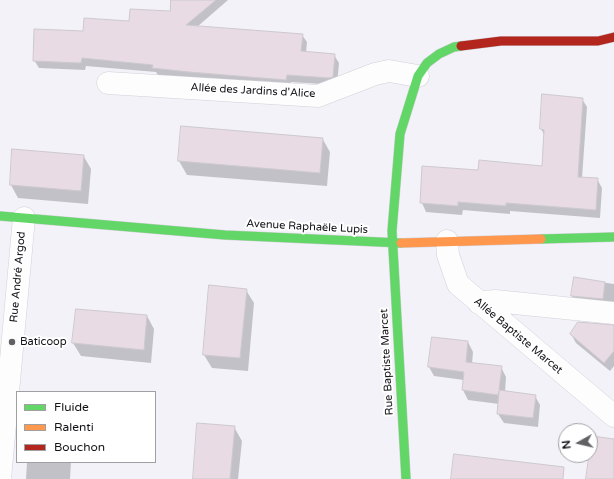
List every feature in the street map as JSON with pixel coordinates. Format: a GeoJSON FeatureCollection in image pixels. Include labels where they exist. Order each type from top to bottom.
{"type":"FeatureCollection","features":[{"type":"Feature","properties":{"kind":"street"},"geometry":{"type":"LineString","coordinates":[[418,76],[427,63],[439,54],[454,47],[501,41],[572,42],[614,37]]}},
{"type":"Feature","properties":{"kind":"street","name":"Allée des Jardins d'Alice"},"geometry":{"type":"LineString","coordinates":[[108,82],[318,96],[382,72],[403,72],[418,76]]}},
{"type":"Feature","properties":{"kind":"street","name":"Rue Baptiste Marcet"},"geometry":{"type":"LineString","coordinates":[[406,479],[391,244],[400,134],[418,76]]}},
{"type":"Feature","properties":{"kind":"street","name":"Avenue Raphaële Lupis"},"geometry":{"type":"LineString","coordinates":[[0,216],[225,235],[391,244],[447,241],[614,237]]}},
{"type":"Feature","properties":{"kind":"street","name":"Rue André Argod"},"geometry":{"type":"LineString","coordinates":[[0,479],[24,218]]}},
{"type":"Feature","properties":{"kind":"street","name":"Allée Baptiste Marcet"},"geometry":{"type":"LineString","coordinates":[[447,241],[448,254],[458,284],[614,416]]}},
{"type":"Feature","properties":{"kind":"street"},"geometry":{"type":"LineString","coordinates":[[479,303],[495,300],[614,314]]}},
{"type":"Feature","properties":{"kind":"building"},"geometry":{"type":"Polygon","coordinates":[[[171,0],[216,0],[186,25],[303,34],[301,51],[335,54],[333,77],[287,75],[286,80],[189,72],[152,68],[153,65],[82,58],[81,63],[33,61],[34,29],[83,31],[84,18],[129,21],[130,9],[170,11],[171,0]]]}},
{"type":"Feature","properties":{"kind":"building"},"geometry":{"type":"Polygon","coordinates":[[[542,94],[583,98],[578,177],[598,178],[596,210],[506,203],[506,206],[458,202],[458,206],[420,203],[422,166],[478,170],[479,160],[542,166],[544,130],[540,129],[542,94]]]}},
{"type":"Feature","properties":{"kind":"building"},"geometry":{"type":"Polygon","coordinates":[[[181,126],[323,138],[320,173],[178,161],[181,126]]]}},
{"type":"Feature","properties":{"kind":"building"},"geometry":{"type":"Polygon","coordinates":[[[12,149],[84,155],[81,191],[10,185],[12,149]]]}},
{"type":"Feature","properties":{"kind":"building"},"geometry":{"type":"Polygon","coordinates":[[[574,277],[605,282],[603,299],[571,296],[574,277]]]}},
{"type":"Feature","properties":{"kind":"building"},"geometry":{"type":"Polygon","coordinates":[[[209,285],[247,289],[240,358],[203,355],[209,285]]]}},
{"type":"Feature","properties":{"kind":"building"},"geometry":{"type":"Polygon","coordinates":[[[76,309],[147,315],[144,350],[72,343],[76,309]]]}},
{"type":"Feature","properties":{"kind":"building"},"geometry":{"type":"Polygon","coordinates":[[[578,322],[614,325],[614,351],[604,363],[570,334],[578,322]]]}},
{"type":"Feature","properties":{"kind":"building"},"geometry":{"type":"Polygon","coordinates":[[[432,337],[468,341],[466,362],[502,366],[499,390],[536,395],[533,418],[497,414],[499,391],[498,395],[462,390],[464,372],[428,367],[432,337]]]}},
{"type":"Feature","properties":{"kind":"building"},"geometry":{"type":"Polygon","coordinates":[[[197,423],[235,426],[230,479],[193,479],[197,423]]]}},
{"type":"Feature","properties":{"kind":"building"},"geometry":{"type":"Polygon","coordinates":[[[598,437],[614,439],[614,479],[586,479],[588,463],[598,463],[598,437]]]}},
{"type":"Feature","properties":{"kind":"building"},"geometry":{"type":"Polygon","coordinates":[[[454,454],[564,467],[563,479],[451,479],[454,454]]]}},
{"type":"Feature","properties":{"kind":"traffic: fast"},"geometry":{"type":"LineString","coordinates":[[406,479],[392,231],[400,134],[418,76],[427,63],[439,54],[454,47],[461,46]]}},
{"type":"Feature","properties":{"kind":"traffic: fast"},"geometry":{"type":"LineString","coordinates":[[0,216],[225,235],[401,243]]}},
{"type":"Feature","properties":{"kind":"traffic: fast"},"geometry":{"type":"LineString","coordinates":[[541,239],[614,237]]}},
{"type":"Feature","properties":{"kind":"traffic: slow"},"geometry":{"type":"LineString","coordinates":[[401,243],[541,239]]}},
{"type":"Feature","properties":{"kind":"traffic: jam"},"geometry":{"type":"LineString","coordinates":[[461,46],[501,41],[598,41],[614,37]]}},
{"type":"Feature","properties":{"kind":"place","name":"Baticoop"},"geometry":{"type":"Point","coordinates":[12,342]}}]}
